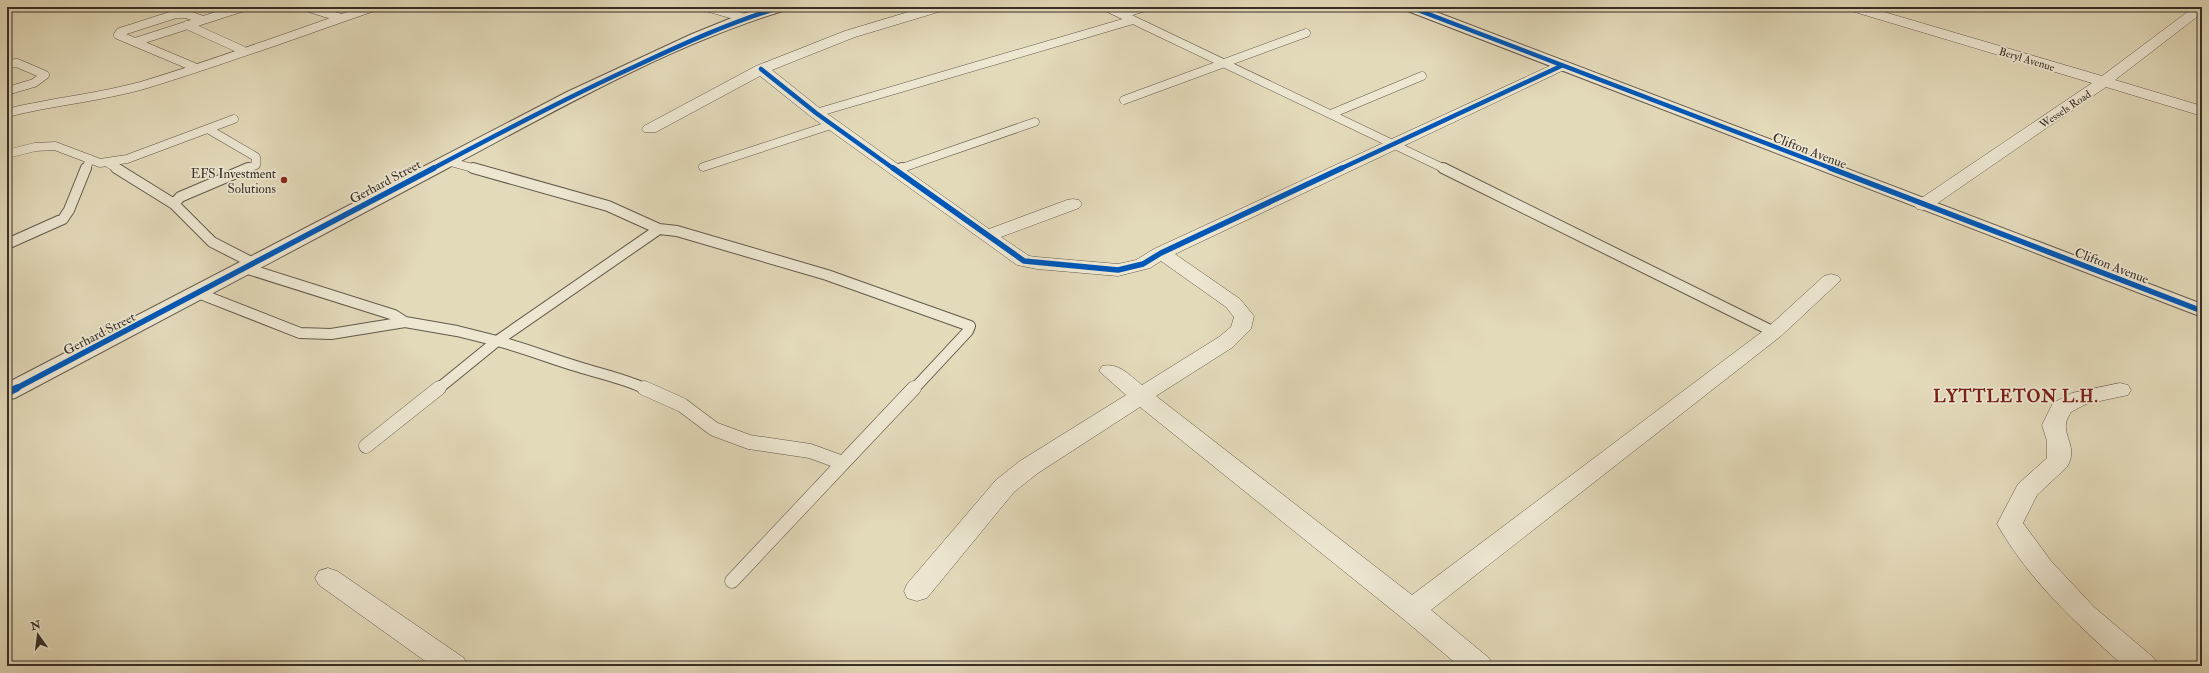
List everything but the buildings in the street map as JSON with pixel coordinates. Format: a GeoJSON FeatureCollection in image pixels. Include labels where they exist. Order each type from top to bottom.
{"type":"FeatureCollection","features":[{"type":"Feature","properties":{"kind":"street"},"geometry":{"type":"LineString","coordinates":[[707,7],[739,17]]}},
{"type":"Feature","properties":{"kind":"street","name":"Gerhard Street"},"geometry":{"type":"LineString","coordinates":[[7,392],[198,293],[560,96],[764,7]]}},
{"type":"Feature","properties":{"kind":"street","name":"Gerhard Street"},"geometry":{"type":"LineString","coordinates":[[7,386],[249,264],[617,74],[739,17],[781,7]]}},
{"type":"Feature","properties":{"kind":"street"},"geometry":{"type":"LineString","coordinates":[[650,129],[761,69],[829,40],[895,18],[940,7]]}},
{"type":"Feature","properties":{"kind":"street","name":"Clifton Avenue"},"geometry":{"type":"LineString","coordinates":[[1410,7],[2202,311]]}},
{"type":"Feature","properties":{"kind":"street","name":"Beryl Avenue"},"geometry":{"type":"LineString","coordinates":[[1853,7],[2202,111]]}},
{"type":"Feature","properties":{"kind":"street","name":"Wessels Road"},"geometry":{"type":"LineString","coordinates":[[1923,205],[2104,82],[2202,7]]}},
{"type":"Feature","properties":{"kind":"street"},"geometry":{"type":"LineString","coordinates":[[761,69],[816,113],[834,124],[987,236],[1024,260],[1064,267],[1118,270],[1143,264],[1161,253],[1561,66]]}},
{"type":"Feature","properties":{"kind":"street"},"geometry":{"type":"LineString","coordinates":[[987,236],[1073,204]]}},
{"type":"Feature","properties":{"kind":"street"},"geometry":{"type":"LineString","coordinates":[[917,591],[1004,486],[1029,467],[1142,397],[1226,342],[1241,329],[1244,316],[1233,303],[1161,253]]}},
{"type":"Feature","properties":{"kind":"street"},"geometry":{"type":"LineString","coordinates":[[1412,610],[1774,332],[1831,280]]}},
{"type":"Feature","properties":{"kind":"street"},"geometry":{"type":"LineString","coordinates":[[1110,371],[1412,610],[1479,666]]}},
{"type":"Feature","properties":{"kind":"street"},"geometry":{"type":"LineString","coordinates":[[2120,390],[2080,398],[2061,408],[2054,425],[2058,441],[2059,461],[2026,490],[2010,524],[2042,568],[2084,616],[2144,666]]}},
{"type":"Feature","properties":{"kind":"street"},"geometry":{"type":"LineString","coordinates":[[328,578],[454,666]]}},
{"type":"Feature","properties":{"kind":"lane"},"geometry":{"type":"LineString","coordinates":[[135,42],[244,7]]}},
{"type":"Feature","properties":{"kind":"lane"},"geometry":{"type":"LineString","coordinates":[[306,7],[341,18]]}},
{"type":"Feature","properties":{"kind":"lane"},"geometry":{"type":"LineString","coordinates":[[7,113],[30,107],[124,91],[242,50],[374,7]]}},
{"type":"Feature","properties":{"kind":"lane"},"geometry":{"type":"LineString","coordinates":[[1106,7],[1394,144],[1774,332]]}},
{"type":"Feature","properties":{"kind":"lane"},"geometry":{"type":"LineString","coordinates":[[1123,14],[1146,7]]}},
{"type":"Feature","properties":{"kind":"lane"},"geometry":{"type":"LineString","coordinates":[[194,67],[118,36],[120,32],[176,14],[186,14],[203,20]]}},
{"type":"Feature","properties":{"kind":"lane"},"geometry":{"type":"LineString","coordinates":[[816,113],[1133,20]]}},
{"type":"Feature","properties":{"kind":"lane"},"geometry":{"type":"LineString","coordinates":[[187,25],[242,50]]}},
{"type":"Feature","properties":{"kind":"lane"},"geometry":{"type":"LineString","coordinates":[[1124,100],[1306,33]]}},
{"type":"Feature","properties":{"kind":"lane"},"geometry":{"type":"LineString","coordinates":[[7,64],[17,63],[43,72],[45,75],[34,83],[7,90]]}},
{"type":"Feature","properties":{"kind":"lane"},"geometry":{"type":"LineString","coordinates":[[1332,114],[1422,76]]}},
{"type":"Feature","properties":{"kind":"lane"},"geometry":{"type":"LineString","coordinates":[[7,154],[35,147],[55,146],[100,163],[108,163],[127,159],[234,119]]}},
{"type":"Feature","properties":{"kind":"lane"},"geometry":{"type":"LineString","coordinates":[[897,170],[1035,122]]}},
{"type":"Feature","properties":{"kind":"lane"},"geometry":{"type":"LineString","coordinates":[[703,167],[834,124]]}},
{"type":"Feature","properties":{"kind":"lane"},"geometry":{"type":"LineString","coordinates":[[174,204],[180,197],[256,165],[256,157],[208,129]]}},
{"type":"Feature","properties":{"kind":"lane"},"geometry":{"type":"LineString","coordinates":[[7,244],[63,219],[69,210],[90,159]]}},
{"type":"Feature","properties":{"kind":"lane"},"geometry":{"type":"LineString","coordinates":[[447,161],[608,206],[659,229],[677,231],[827,275],[970,326],[968,331],[732,581]]}},
{"type":"Feature","properties":{"kind":"lane"},"geometry":{"type":"LineString","coordinates":[[108,163],[174,204],[212,242],[249,264],[394,315],[405,322]]}},
{"type":"Feature","properties":{"kind":"lane"},"geometry":{"type":"LineString","coordinates":[[366,446],[497,341],[659,229]]}},
{"type":"Feature","properties":{"kind":"lane"},"geometry":{"type":"LineString","coordinates":[[198,293],[300,333],[331,334],[405,322],[457,331],[497,341],[634,383],[682,405],[714,429],[749,442],[810,451],[843,463]]}},
{"type":"Feature","properties":{"kind":"cycle path"},"geometry":{"type":"LineString","coordinates":[[7,393],[573,95],[697,37],[744,18],[781,7]]}},
{"type":"Feature","properties":{"kind":"cycle path"},"geometry":{"type":"LineString","coordinates":[[1410,7],[2202,311]]}},
{"type":"Feature","properties":{"kind":"cycle path"},"geometry":{"type":"LineString","coordinates":[[761,69],[816,113],[1012,254],[1024,261],[1118,270],[1143,264],[1161,253],[1561,66]]}},
{"type":"Feature","properties":{"kind":"place","name":"EFS Investment Solutions"},"geometry":{"type":"Point","coordinates":[284,180]}},
{"type":"Feature","properties":{"kind":"district","name":"LYTTLETON L.H."},"geometry":{"type":"Point","coordinates":[2016,396]}}]}
